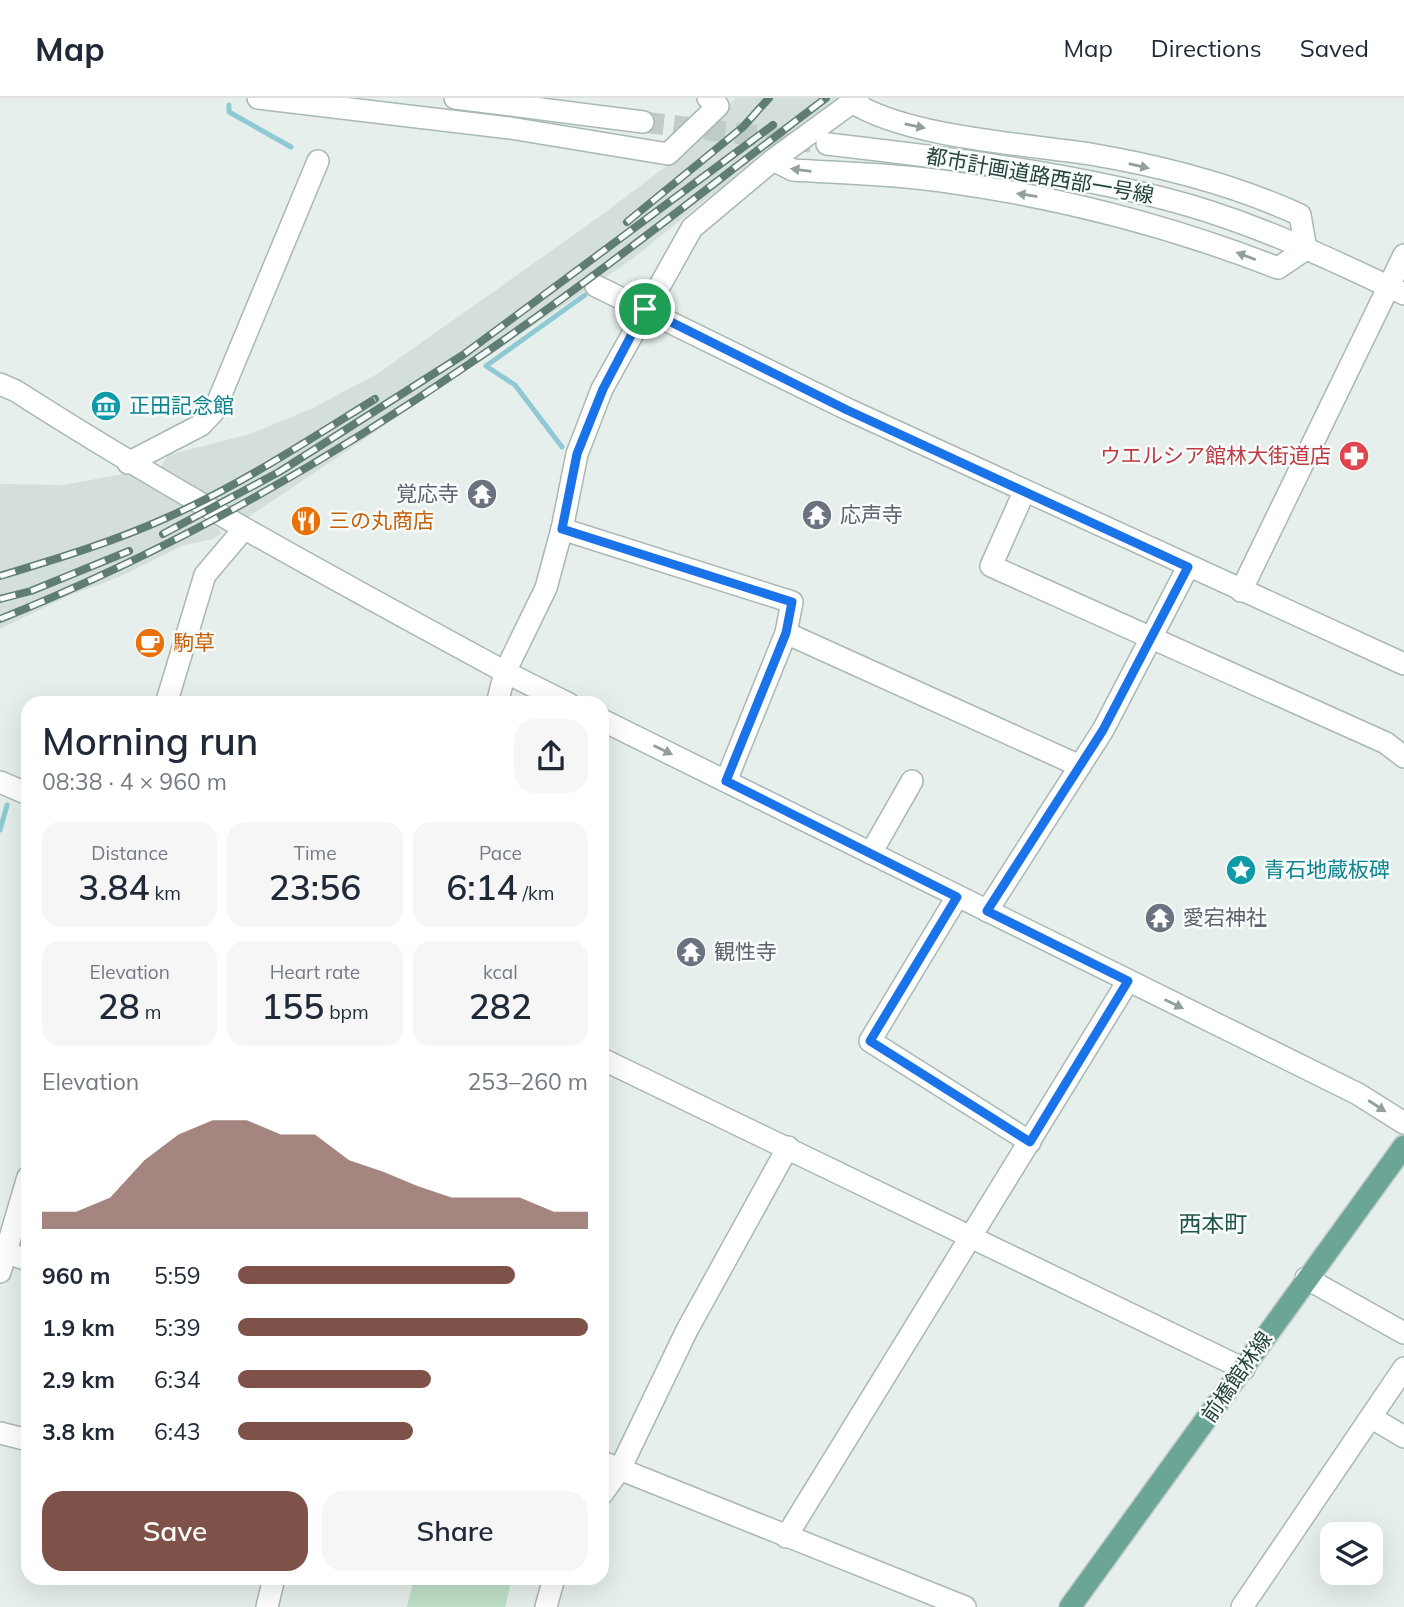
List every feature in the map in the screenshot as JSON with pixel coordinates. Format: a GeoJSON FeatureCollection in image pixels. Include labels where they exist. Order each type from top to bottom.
{"type":"FeatureCollection","features":[{"type":"Feature","properties":{"kind":"main road","name":"前橋館林線"},"geometry":{"type":"LineString","coordinates":[[1070,1607],[1404,1146]]}},
{"type":"Feature","properties":{"kind":"street"},"geometry":{"type":"LineString","coordinates":[[258,98],[510,128],[668,154],[719,106],[708,98]]}},
{"type":"Feature","properties":{"kind":"street"},"geometry":{"type":"LineString","coordinates":[[455,98],[643,122]]}},
{"type":"Feature","properties":{"kind":"street"},"geometry":{"type":"LineString","coordinates":[[498,696],[505,672],[546,588],[562,529],[577,454],[603,389],[692,228],[773,160],[855,100],[878,118],[960,135],[1095,155],[1207,181],[1265,199],[1300,215],[1307,249],[1278,268],[1122,214],[940,181],[793,170],[773,160]]}},
{"type":"Feature","properties":{"kind":"street","name":"都市計画道路西部一号線"},"geometry":{"type":"LineString","coordinates":[[827,144],[971,161],[1089,181],[1199,209],[1307,249],[1396,290]]}},
{"type":"Feature","properties":{"kind":"street"},"geometry":{"type":"LineString","coordinates":[[128,463],[201,425],[214,411],[318,161]]}},
{"type":"Feature","properties":{"kind":"street"},"geometry":{"type":"LineString","coordinates":[[1241,591],[1396,290],[1404,255]]}},
{"type":"Feature","properties":{"kind":"street"},"geometry":{"type":"LineString","coordinates":[[596,286],[847,410],[1404,664]]}},
{"type":"Feature","properties":{"kind":"street"},"geometry":{"type":"LineString","coordinates":[[0,384],[16,391],[128,463],[243,530],[553,696]]}},
{"type":"Feature","properties":{"kind":"street"},"geometry":{"type":"LineString","coordinates":[[1024,492],[990,566],[1387,743],[1404,757]]}},
{"type":"Feature","properties":{"kind":"street"},"geometry":{"type":"LineString","coordinates":[[562,529],[792,602],[786,633],[726,781]]}},
{"type":"Feature","properties":{"kind":"street"},"geometry":{"type":"LineString","coordinates":[[168,696],[205,575],[243,530]]}},
{"type":"Feature","properties":{"kind":"street"},"geometry":{"type":"LineString","coordinates":[[987,911],[1103,730],[1149,636],[1188,567]]}},
{"type":"Feature","properties":{"kind":"street"},"geometry":{"type":"LineString","coordinates":[[786,633],[1080,766]]}},
{"type":"Feature","properties":{"kind":"street"},"geometry":{"type":"LineString","coordinates":[[609,723],[1358,1094],[1404,1124]]}},
{"type":"Feature","properties":{"kind":"street"},"geometry":{"type":"LineString","coordinates":[[870,853],[912,781]]}},
{"type":"Feature","properties":{"kind":"street"},"geometry":{"type":"LineString","coordinates":[[0,782],[21,791]]}},
{"type":"Feature","properties":{"kind":"street"},"geometry":{"type":"LineString","coordinates":[[957,897],[870,1041],[1030,1142]]}},
{"type":"Feature","properties":{"kind":"street"},"geometry":{"type":"LineString","coordinates":[[786,1536],[1128,981]]}},
{"type":"Feature","properties":{"kind":"street"},"geometry":{"type":"LineString","coordinates":[[609,1062],[1244,1369]]}},
{"type":"Feature","properties":{"kind":"street"},"geometry":{"type":"LineString","coordinates":[[788,1147],[611,1465],[965,1607]]}},
{"type":"Feature","properties":{"kind":"street"},"geometry":{"type":"LineString","coordinates":[[21,1199],[2,1258],[21,1259]]}},
{"type":"Feature","properties":{"kind":"street"},"geometry":{"type":"LineString","coordinates":[[1306,1278],[1404,1334]]}},
{"type":"Feature","properties":{"kind":"street"},"geometry":{"type":"LineString","coordinates":[[1242,1607],[1404,1368]]}},
{"type":"Feature","properties":{"kind":"street"},"geometry":{"type":"LineString","coordinates":[[1372,1418],[1404,1437]]}},
{"type":"Feature","properties":{"kind":"street"},"geometry":{"type":"LineString","coordinates":[[0,1433],[21,1438]]}},
{"type":"Feature","properties":{"kind":"street"},"geometry":{"type":"LineString","coordinates":[[267,1607],[272,1585]]}},
{"type":"Feature","properties":{"kind":"street"},"geometry":{"type":"LineString","coordinates":[[546,1607],[552,1585]]}},
{"type":"Feature","properties":{"kind":"shaded area"},"geometry":{"type":"Polygon","coordinates":[[[736,98],[847,98],[705,200],[631,260],[247,518],[160,468],[168,455],[250,434],[311,409],[377,374],[672,162],[736,98]]]}},
{"type":"Feature","properties":{"kind":"shaded area"},"geometry":{"type":"Polygon","coordinates":[[[129,473],[219,529],[221,534],[213,539],[184,545],[119,577],[68,596],[0,629],[0,484],[64,485],[129,473]]]}},
{"type":"Feature","properties":{"kind":"green space"},"geometry":{"type":"Polygon","coordinates":[[[412,1585],[510,1585],[505,1607],[407,1607],[412,1585]]]}},
{"type":"Feature","properties":{"kind":"waterway"},"geometry":{"type":"LineString","coordinates":[[229,105],[229,112],[291,147]]}},
{"type":"Feature","properties":{"kind":"waterway"},"geometry":{"type":"LineString","coordinates":[[562,447],[515,385],[486,366],[585,295]]}},
{"type":"Feature","properties":{"kind":"waterway"},"geometry":{"type":"LineString","coordinates":[[0,830],[7,805]]}},
{"type":"Feature","properties":{"kind":"tunnel"},"geometry":{"type":"LineString","coordinates":[[643,122],[811,142]]}},
{"type":"Feature","properties":{"kind":"railway"},"geometry":{"type":"LineString","coordinates":[[627,222],[743,127],[769,98]]}},
{"type":"Feature","properties":{"kind":"railway"},"geometry":{"type":"LineString","coordinates":[[0,619],[122,566],[182,536],[300,472],[357,437],[469,364],[560,300],[826,98]]}},
{"type":"Feature","properties":{"kind":"railway"},"geometry":{"type":"LineString","coordinates":[[163,534],[279,472],[463,355],[773,125]]}},
{"type":"Feature","properties":{"kind":"railway"},"geometry":{"type":"LineString","coordinates":[[0,576],[146,527],[193,505],[272,462],[375,399]]}},
{"type":"Feature","properties":{"kind":"railway"},"geometry":{"type":"LineString","coordinates":[[0,599],[31,591],[129,551]]}},
{"type":"Feature","properties":{"kind":"place","name":"正田記念館"},"geometry":{"type":"Point","coordinates":[106,406]}},
{"type":"Feature","properties":{"kind":"place","name":"ウエルシア館林大街道店"},"geometry":{"type":"Point","coordinates":[1354,456]}},
{"type":"Feature","properties":{"kind":"place","name":"覚応寺"},"geometry":{"type":"Point","coordinates":[482,494]}},
{"type":"Feature","properties":{"kind":"place","name":"応声寺"},"geometry":{"type":"Point","coordinates":[817,515]}},
{"type":"Feature","properties":{"kind":"place","name":"三の丸商店"},"geometry":{"type":"Point","coordinates":[306,521]}},
{"type":"Feature","properties":{"kind":"place","name":"駒草"},"geometry":{"type":"Point","coordinates":[150,643]}},
{"type":"Feature","properties":{"kind":"place","name":"青石地蔵板碑"},"geometry":{"type":"Point","coordinates":[1241,870]}},
{"type":"Feature","properties":{"kind":"place","name":"愛宕神社"},"geometry":{"type":"Point","coordinates":[1160,918]}},
{"type":"Feature","properties":{"kind":"place","name":"観性寺"},"geometry":{"type":"Point","coordinates":[691,952]}},
{"type":"Feature","properties":{"kind":"district","name":"西本町"},"geometry":{"type":"Point","coordinates":[1213,1224]}},
{"type":"Feature","properties":{"kind":"route"},"geometry":{"type":"LineString","coordinates":[[645,309],[847,410],[1188,567],[1149,636],[1103,730],[987,911],[1128,981],[1030,1142],[870,1041],[957,897],[726,781],[786,633],[792,602],[562,529],[577,454],[603,389],[645,309]]}}]}
